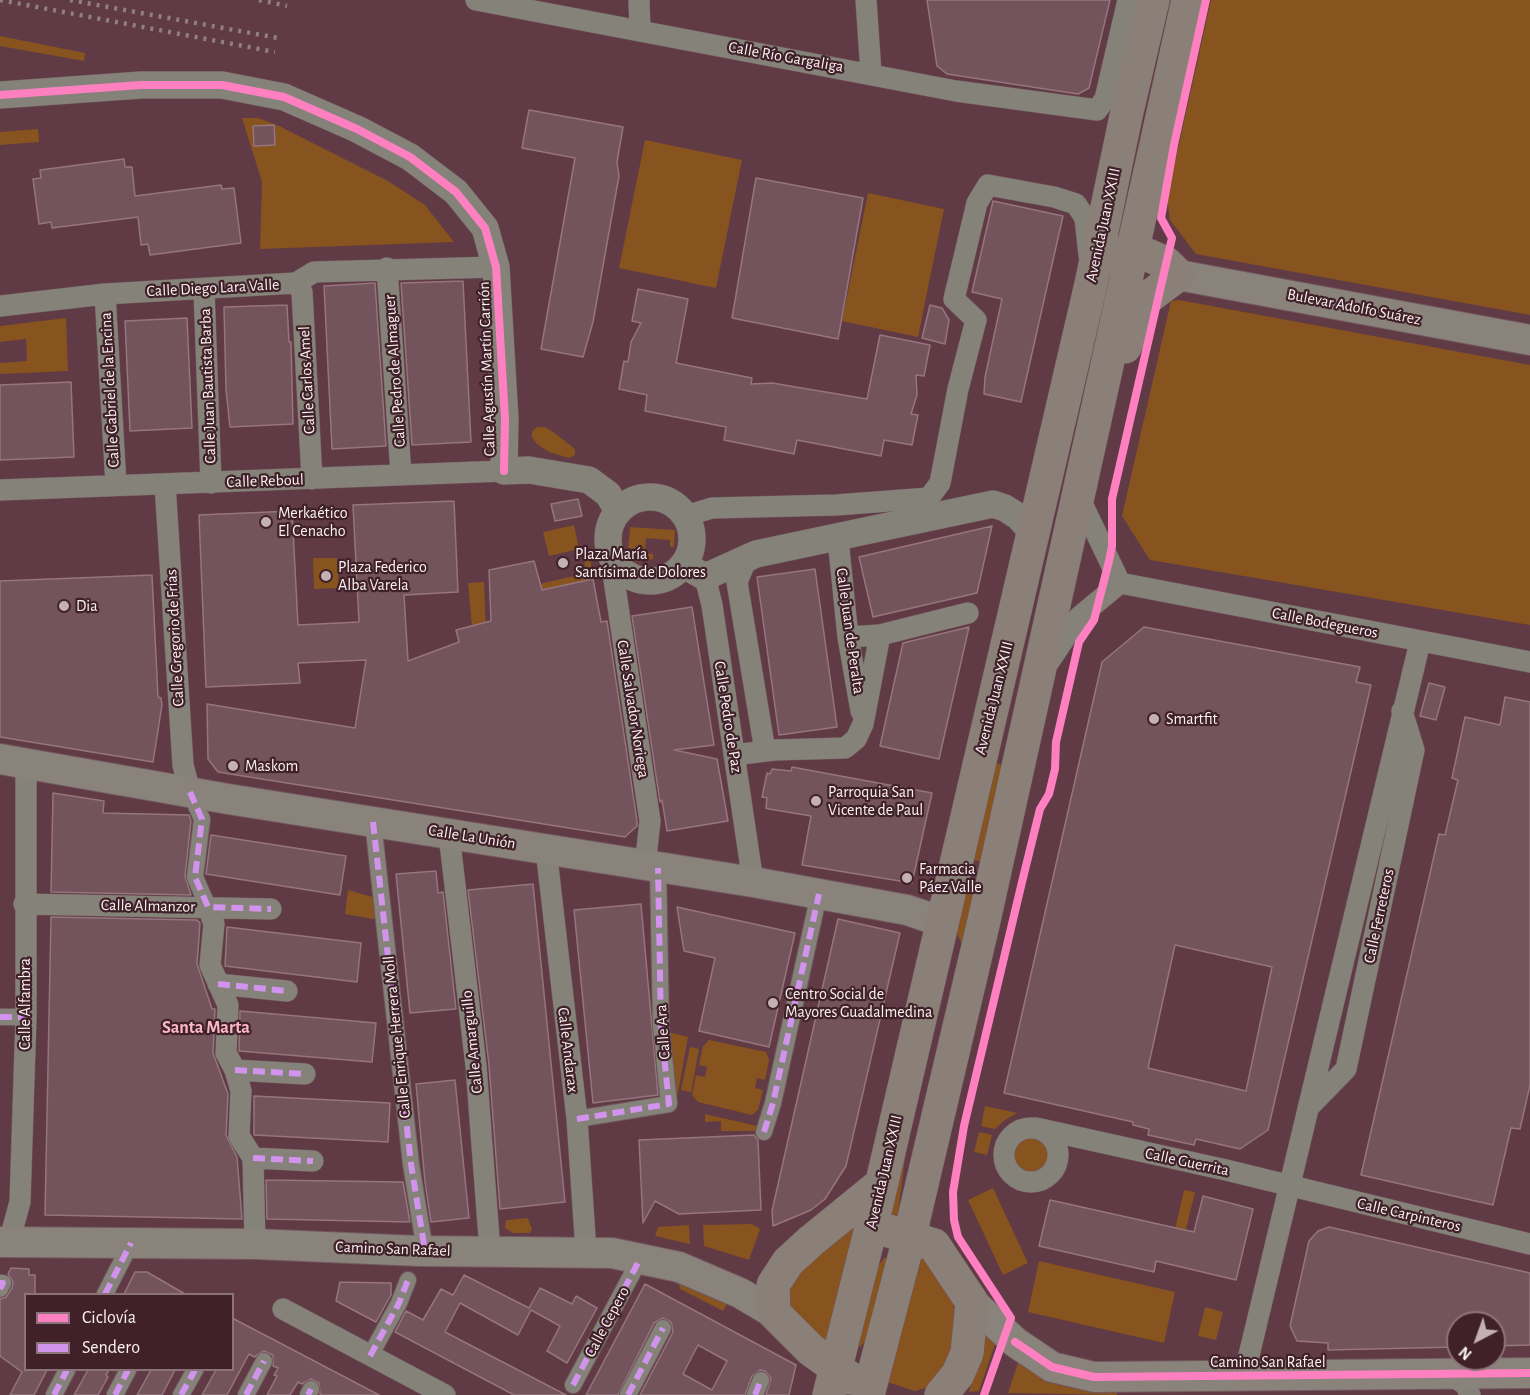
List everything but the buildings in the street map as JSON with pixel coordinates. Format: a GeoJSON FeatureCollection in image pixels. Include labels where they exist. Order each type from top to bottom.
{"type":"FeatureCollection","features":[{"type":"Feature","properties":{"kind":"main road","name":"Avenida Juan XXIII"},"geometry":{"type":"LineString","coordinates":[[832,1382],[881,1184],[1092,284],[1126,116],[1153,0]]}},
{"type":"Feature","properties":{"kind":"main road","name":"Avenida Juan XXIII"},"geometry":{"type":"LineString","coordinates":[[874,1393],[969,987],[1188,0]]}},
{"type":"Feature","properties":{"kind":"main road"},"geometry":{"type":"LineString","coordinates":[[1092,284],[1103,265],[1118,254],[1132,249],[1166,263],[1178,275],[1146,299],[1096,412]]}},
{"type":"Feature","properties":{"kind":"main road","name":"Bulevar Adolfo Suárez"},"geometry":{"type":"LineString","coordinates":[[1178,275],[1530,340]]}},
{"type":"Feature","properties":{"kind":"main road","name":"Calle La Unión"},"geometry":{"type":"LineString","coordinates":[[13,762],[753,882],[908,910],[943,922]]}},
{"type":"Feature","properties":{"kind":"main road"},"geometry":{"type":"LineString","coordinates":[[943,922],[956,949],[969,987]]}},
{"type":"Feature","properties":{"kind":"main road"},"geometry":{"type":"LineString","coordinates":[[874,1393],[832,1382],[774,1313],[773,1285],[789,1262],[811,1241],[881,1184]]}},
{"type":"Feature","properties":{"kind":"main road"},"geometry":{"type":"LineString","coordinates":[[871,1226],[910,1235],[934,1245],[972,1302],[967,1353],[958,1374],[941,1395]]}},
{"type":"Feature","properties":{"kind":"main road","name":"Camino San Rafael"},"geometry":{"type":"LineString","coordinates":[[5,1242],[255,1244],[425,1251],[612,1252],[679,1267],[713,1280],[774,1313]]}},
{"type":"Feature","properties":{"kind":"main road","name":"Camino San Rafael"},"geometry":{"type":"LineString","coordinates":[[972,1302],[1015,1342],[1052,1366],[1094,1377],[1530,1373]]}},
{"type":"Feature","properties":{"kind":"street","name":"Calle Río Gargaliga"},"geometry":{"type":"LineString","coordinates":[[476,0],[871,73],[956,91],[1097,110],[1105,99],[1128,0]]}},
{"type":"Feature","properties":{"kind":"street"},"geometry":{"type":"LineString","coordinates":[[639,0],[640,31]]}},
{"type":"Feature","properties":{"kind":"street"},"geometry":{"type":"LineString","coordinates":[[866,0],[871,73]]}},
{"type":"Feature","properties":{"kind":"street","name":"Calle Agustín Martín Carrión"},"geometry":{"type":"LineString","coordinates":[[0,95],[141,85],[222,85],[284,97],[357,129],[410,157],[456,192],[485,228],[496,267],[505,419],[517,470]]}},
{"type":"Feature","properties":{"kind":"street"},"geometry":{"type":"LineString","coordinates":[[685,516],[712,508],[836,505],[929,498],[940,483],[976,320],[954,299],[977,203],[988,185],[1054,197],[1076,204],[1085,218],[1092,284]]}},
{"type":"Feature","properties":{"kind":"street","name":"Calle Diego Lara Valle"},"geometry":{"type":"LineString","coordinates":[[0,306],[105,294],[296,283],[314,272],[387,268],[496,267]]}},
{"type":"Feature","properties":{"kind":"street","name":"Calle Pedro de Almaguer"},"geometry":{"type":"LineString","coordinates":[[387,268],[401,475]]}},
{"type":"Feature","properties":{"kind":"street","name":"Calle Carlos Amel"},"geometry":{"type":"LineString","coordinates":[[296,283],[302,292],[312,479]]}},
{"type":"Feature","properties":{"kind":"street","name":"Calle Juan Bautista Barba"},"geometry":{"type":"LineString","coordinates":[[204,289],[211,483]]}},
{"type":"Feature","properties":{"kind":"street","name":"Calle Gabriel de la Encina"},"geometry":{"type":"LineString","coordinates":[[105,294],[116,486]]}},
{"type":"Feature","properties":{"kind":"street"},"geometry":{"type":"LineString","coordinates":[[517,470],[589,480],[608,494],[618,511]]}},
{"type":"Feature","properties":{"kind":"street","name":"Calle Reboul"},"geometry":{"type":"LineString","coordinates":[[0,490],[517,470]]}},
{"type":"Feature","properties":{"kind":"street","name":"Calle Gregorio de Frías"},"geometry":{"type":"LineString","coordinates":[[165,484],[183,765],[190,792]]}},
{"type":"Feature","properties":{"kind":"street"},"geometry":{"type":"LineString","coordinates":[[1035,686],[1061,640],[1079,617],[1119,583],[1078,495]]}},
{"type":"Feature","properties":{"kind":"street"},"geometry":{"type":"LineString","coordinates":[[695,571],[690,523],[677,505],[657,496],[635,498],[618,511],[610,523],[610,553],[619,568],[633,578],[650,582],[695,571],[756,554],[838,539],[993,504],[1005,508],[1018,517],[1033,533]]}},
{"type":"Feature","properties":{"kind":"street","name":"Calle Juan de Peralta"},"geometry":{"type":"LineString","coordinates":[[838,539],[848,637],[863,724]]}},
{"type":"Feature","properties":{"kind":"street","name":"Calle Salvador Noriega"},"geometry":{"type":"LineString","coordinates":[[610,553],[650,821],[652,867]]}},
{"type":"Feature","properties":{"kind":"street","name":"Calle Pedro de Paz"},"geometry":{"type":"LineString","coordinates":[[756,554],[744,565],[737,582],[765,751]]}},
{"type":"Feature","properties":{"kind":"street","name":"Calle Pedro de Paz"},"geometry":{"type":"LineString","coordinates":[[695,571],[712,604],[753,882]]}},
{"type":"Feature","properties":{"kind":"street","name":"Calle Bodegueros"},"geometry":{"type":"LineString","coordinates":[[1119,583],[1530,662]]}},
{"type":"Feature","properties":{"kind":"street"},"geometry":{"type":"LineString","coordinates":[[848,637],[880,635],[968,613]]}},
{"type":"Feature","properties":{"kind":"street","name":"Calle Juan de Peralta"},"geometry":{"type":"LineString","coordinates":[[765,751],[845,748],[856,739],[863,724],[880,635]]}},
{"type":"Feature","properties":{"kind":"street","name":"Calle Ferreteros"},"geometry":{"type":"LineString","coordinates":[[1244,1376],[1402,709],[1420,642]]}},
{"type":"Feature","properties":{"kind":"street","name":"Calle Ferreteros"},"geometry":{"type":"LineString","coordinates":[[1307,1108],[1346,1069],[1414,750],[1402,709]]}},
{"type":"Feature","properties":{"kind":"street"},"geometry":{"type":"LineString","coordinates":[[734,755],[765,751]]}},
{"type":"Feature","properties":{"kind":"street","name":"Calle Alfambra"},"geometry":{"type":"LineString","coordinates":[[5,1242],[20,1203],[26,1017],[24,904],[13,762]]}},
{"type":"Feature","properties":{"kind":"street"},"geometry":{"type":"LineString","coordinates":[[190,792],[202,819],[195,877],[214,924],[210,965],[228,1005],[226,1053],[242,1091],[239,1136],[253,1158],[255,1244]]}},
{"type":"Feature","properties":{"kind":"street","name":"Calle Enrique Herrera Moll"},"geometry":{"type":"LineString","coordinates":[[373,822],[411,1164],[425,1251]]}},
{"type":"Feature","properties":{"kind":"street","name":"Calle Amarguillo"},"geometry":{"type":"LineString","coordinates":[[449,834],[476,1066],[490,1251]]}},
{"type":"Feature","properties":{"kind":"street","name":"Calle Andarax"},"geometry":{"type":"LineString","coordinates":[[546,849],[577,1119],[586,1251]]}},
{"type":"Feature","properties":{"kind":"street","name":"Calle Ara"},"geometry":{"type":"LineString","coordinates":[[577,1119],[669,1104],[661,1026],[652,867]]}},
{"type":"Feature","properties":{"kind":"street"},"geometry":{"type":"LineString","coordinates":[[764,1132],[773,1103],[819,894]]}},
{"type":"Feature","properties":{"kind":"street","name":"Calle Almanzor"},"geometry":{"type":"LineString","coordinates":[[24,904],[271,909]]}},
{"type":"Feature","properties":{"kind":"street"},"geometry":{"type":"LineString","coordinates":[[219,984],[287,991]]}},
{"type":"Feature","properties":{"kind":"street"},"geometry":{"type":"LineString","coordinates":[[0,1017],[26,1017]]}},
{"type":"Feature","properties":{"kind":"street"},"geometry":{"type":"LineString","coordinates":[[235,1070],[305,1074]]}},
{"type":"Feature","properties":{"kind":"street"},"geometry":{"type":"LineString","coordinates":[[1057,1161],[1055,1142],[1049,1135],[1036,1128],[1019,1130],[1005,1147],[1004,1157],[1008,1170],[1015,1177],[1025,1181],[1039,1180],[1051,1173],[1057,1161],[1085,1140]]}},
{"type":"Feature","properties":{"kind":"street","name":"Calle Guerrita"},"geometry":{"type":"LineString","coordinates":[[1036,1128],[1288,1186]]}},
{"type":"Feature","properties":{"kind":"street"},"geometry":{"type":"LineString","coordinates":[[253,1158],[313,1161]]}},
{"type":"Feature","properties":{"kind":"street","name":"Calle Carpinteros"},"geometry":{"type":"LineString","coordinates":[[1288,1186],[1530,1244]]}},
{"type":"Feature","properties":{"kind":"street"},"geometry":{"type":"LineString","coordinates":[[106,1293],[131,1243]]}},
{"type":"Feature","properties":{"kind":"street","name":"Calle Cepero"},"geometry":{"type":"LineString","coordinates":[[573,1385],[640,1259]]}},
{"type":"Feature","properties":{"kind":"street"},"geometry":{"type":"LineString","coordinates":[[370,1356],[399,1303],[408,1280]]}},
{"type":"Feature","properties":{"kind":"street"},"geometry":{"type":"LineString","coordinates":[[0,1282],[3,1283],[0,1289]]}},
{"type":"Feature","properties":{"kind":"street"},"geometry":{"type":"LineString","coordinates":[[283,1309],[445,1395]]}},
{"type":"Feature","properties":{"kind":"street"},"geometry":{"type":"LineString","coordinates":[[628,1395],[663,1328]]}},
{"type":"Feature","properties":{"kind":"street"},"geometry":{"type":"LineString","coordinates":[[246,1395],[264,1361]]}},
{"type":"Feature","properties":{"kind":"street"},"geometry":{"type":"LineString","coordinates":[[54,1395],[66,1371]]}},
{"type":"Feature","properties":{"kind":"street"},"geometry":{"type":"LineString","coordinates":[[115,1395],[127,1371]]}},
{"type":"Feature","properties":{"kind":"street"},"geometry":{"type":"LineString","coordinates":[[182,1395],[194,1371]]}},
{"type":"Feature","properties":{"kind":"street"},"geometry":{"type":"LineString","coordinates":[[1449,1374],[1466,1385],[1470,1395]]}},
{"type":"Feature","properties":{"kind":"shaded area"},"geometry":{"type":"Polygon","coordinates":[[[1211,0],[1530,0],[1530,315],[1196,254],[1170,220],[1167,198],[1211,0]]]}},
{"type":"Feature","properties":{"kind":"shaded area"},"geometry":{"type":"Polygon","coordinates":[[[0,36],[85,53],[84,61],[0,46],[0,36]]]}},
{"type":"Feature","properties":{"kind":"shaded area"},"geometry":{"type":"Polygon","coordinates":[[[242,118],[258,118],[279,126],[388,181],[425,205],[454,242],[260,249],[262,182],[242,118]]]}},
{"type":"Feature","properties":{"kind":"shaded area"},"geometry":{"type":"Polygon","coordinates":[[[38,129],[39,142],[0,145],[0,132],[38,129]]]}},
{"type":"Feature","properties":{"kind":"shaded area"},"geometry":{"type":"Polygon","coordinates":[[[645,140],[742,160],[716,288],[619,268],[645,140]]]}},
{"type":"Feature","properties":{"kind":"shaded area"},"geometry":{"type":"Polygon","coordinates":[[[868,193],[944,209],[918,337],[842,321],[868,193]]]}},
{"type":"Feature","properties":{"kind":"shaded area"},"geometry":{"type":"Polygon","coordinates":[[[1179,300],[1530,365],[1530,625],[1150,560],[1122,516],[1171,301],[1179,300]]]}},
{"type":"Feature","properties":{"kind":"shaded area"},"geometry":{"type":"Polygon","coordinates":[[[66,318],[68,371],[0,374],[0,363],[27,361],[26,339],[0,342],[0,326],[66,318]]]}},
{"type":"Feature","properties":{"kind":"shaded area"},"geometry":{"type":"Polygon","coordinates":[[[537,427],[545,427],[556,434],[575,449],[575,455],[569,458],[549,452],[537,444],[532,437],[532,431],[537,427]]]}},
{"type":"Feature","properties":{"kind":"shaded area"},"geometry":{"type":"Polygon","coordinates":[[[574,525],[579,549],[549,556],[543,532],[574,525]]]}},
{"type":"Feature","properties":{"kind":"shaded area"},"geometry":{"type":"Polygon","coordinates":[[[630,527],[675,530],[674,547],[670,547],[670,540],[646,538],[645,553],[653,554],[653,559],[637,562],[631,558],[631,548],[628,548],[630,527]]]}},
{"type":"Feature","properties":{"kind":"shaded area"},"geometry":{"type":"Polygon","coordinates":[[[589,550],[593,579],[542,590],[540,584],[586,573],[583,554],[589,550]]]}},
{"type":"Feature","properties":{"kind":"shaded area"},"geometry":{"type":"Polygon","coordinates":[[[313,558],[337,558],[339,588],[314,589],[313,558]]]}},
{"type":"Feature","properties":{"kind":"shaded area"},"geometry":{"type":"Polygon","coordinates":[[[484,582],[486,634],[473,637],[468,583],[484,582]]]}},
{"type":"Feature","properties":{"kind":"shaded area"},"geometry":{"type":"Polygon","coordinates":[[[996,763],[1005,766],[983,862],[974,860],[996,763]]]}},
{"type":"Feature","properties":{"kind":"shaded area"},"geometry":{"type":"Polygon","coordinates":[[[969,879],[978,881],[962,944],[956,932],[969,879]]]}},
{"type":"Feature","properties":{"kind":"shaded area"},"geometry":{"type":"Polygon","coordinates":[[[348,890],[376,898],[379,920],[345,914],[348,890]]]}},
{"type":"Feature","properties":{"kind":"shaded area"},"geometry":{"type":"Polygon","coordinates":[[[668,1032],[688,1037],[677,1098],[674,1098],[668,1032]]]}},
{"type":"Feature","properties":{"kind":"shaded area"},"geometry":{"type":"Polygon","coordinates":[[[709,1040],[766,1052],[769,1060],[765,1080],[757,1078],[755,1088],[763,1090],[758,1110],[752,1115],[698,1102],[692,1095],[696,1075],[705,1077],[707,1067],[699,1065],[703,1046],[709,1040]]]}},
{"type":"Feature","properties":{"kind":"shaded area"},"geometry":{"type":"Polygon","coordinates":[[[690,1047],[699,1049],[691,1092],[681,1090],[690,1047]]]}},
{"type":"Feature","properties":{"kind":"shaded area"},"geometry":{"type":"Polygon","coordinates":[[[985,1106],[1017,1113],[995,1129],[981,1126],[985,1106]]]}},
{"type":"Feature","properties":{"kind":"shaded area"},"geometry":{"type":"Polygon","coordinates":[[[705,1114],[757,1126],[755,1131],[721,1131],[721,1121],[705,1122],[705,1114]]]}},
{"type":"Feature","properties":{"kind":"shaded area"},"geometry":{"type":"Polygon","coordinates":[[[979,1132],[992,1135],[987,1155],[974,1152],[979,1132]]]}},
{"type":"Feature","properties":{"kind":"shaded area"},"geometry":{"type":"Polygon","coordinates":[[[1030,1138],[1043,1143],[1048,1156],[1043,1169],[1030,1174],[1017,1169],[1012,1156],[1017,1143],[1030,1138]]]}},
{"type":"Feature","properties":{"kind":"shaded area"},"geometry":{"type":"Polygon","coordinates":[[[907,1143],[897,1220],[888,1224],[907,1143]]]}},
{"type":"Feature","properties":{"kind":"shaded area"},"geometry":{"type":"Polygon","coordinates":[[[993,1188],[1028,1263],[1003,1275],[968,1200],[993,1188]]]}},
{"type":"Feature","properties":{"kind":"shaded area"},"geometry":{"type":"Polygon","coordinates":[[[1184,1190],[1195,1192],[1177,1266],[1167,1264],[1184,1190]]]}},
{"type":"Feature","properties":{"kind":"shaded area"},"geometry":{"type":"Polygon","coordinates":[[[528,1218],[532,1230],[529,1233],[513,1233],[505,1228],[506,1220],[528,1218]]]}},
{"type":"Feature","properties":{"kind":"shaded area"},"geometry":{"type":"Polygon","coordinates":[[[859,1222],[830,1345],[791,1312],[786,1284],[859,1222]]]}},
{"type":"Feature","properties":{"kind":"shaded area"},"geometry":{"type":"Polygon","coordinates":[[[752,1224],[760,1229],[749,1260],[704,1246],[703,1225],[752,1224]]]}},
{"type":"Feature","properties":{"kind":"shaded area"},"geometry":{"type":"Polygon","coordinates":[[[689,1225],[690,1244],[655,1236],[658,1227],[689,1225]]]}},
{"type":"Feature","properties":{"kind":"shaded area"},"geometry":{"type":"Polygon","coordinates":[[[916,1251],[928,1254],[953,1297],[956,1333],[950,1357],[929,1387],[915,1391],[887,1382],[916,1251]]]}},
{"type":"Feature","properties":{"kind":"shaded area"},"geometry":{"type":"Polygon","coordinates":[[[885,1257],[887,1261],[868,1338],[860,1347],[857,1345],[875,1270],[885,1257]]]}},
{"type":"Feature","properties":{"kind":"shaded area"},"geometry":{"type":"Polygon","coordinates":[[[1039,1261],[1175,1292],[1164,1343],[1028,1312],[1039,1261]]]}},
{"type":"Feature","properties":{"kind":"shaded area"},"geometry":{"type":"Polygon","coordinates":[[[679,1283],[729,1300],[723,1311],[680,1289],[679,1283]]]}},
{"type":"Feature","properties":{"kind":"shaded area"},"geometry":{"type":"Polygon","coordinates":[[[1205,1307],[1223,1312],[1216,1340],[1198,1336],[1205,1307]]]}},
{"type":"Feature","properties":{"kind":"shaded area"},"geometry":{"type":"Polygon","coordinates":[[[984,1332],[995,1344],[979,1391],[969,1392],[984,1332]]]}},
{"type":"Feature","properties":{"kind":"shaded area"},"geometry":{"type":"Polygon","coordinates":[[[1018,1363],[1032,1372],[1069,1386],[1117,1391],[1117,1395],[1008,1393],[1018,1363]]]}},
{"type":"Feature","properties":{"kind":"railway"},"geometry":{"type":"LineString","coordinates":[[0,0],[275,52]]}},
{"type":"Feature","properties":{"kind":"railway"},"geometry":{"type":"LineString","coordinates":[[70,0],[278,38]]}},
{"type":"Feature","properties":{"kind":"railway"},"geometry":{"type":"LineString","coordinates":[[259,0],[287,6]]}},
{"type":"Feature","properties":{"kind":"marked path"},"geometry":{"type":"LineString","coordinates":[[190,792],[202,819],[195,877],[208,907],[271,909]]}},
{"type":"Feature","properties":{"kind":"marked path"},"geometry":{"type":"LineString","coordinates":[[373,822],[411,1164],[425,1251]]}},
{"type":"Feature","properties":{"kind":"marked path"},"geometry":{"type":"LineString","coordinates":[[577,1119],[669,1104],[661,1026],[658,868]]}},
{"type":"Feature","properties":{"kind":"marked path"},"geometry":{"type":"LineString","coordinates":[[764,1132],[773,1103],[819,894]]}},
{"type":"Feature","properties":{"kind":"marked path"},"geometry":{"type":"LineString","coordinates":[[218,984],[287,991]]}},
{"type":"Feature","properties":{"kind":"marked path"},"geometry":{"type":"LineString","coordinates":[[0,1017],[26,1017]]}},
{"type":"Feature","properties":{"kind":"marked path"},"geometry":{"type":"LineString","coordinates":[[235,1070],[305,1074]]}},
{"type":"Feature","properties":{"kind":"marked path"},"geometry":{"type":"LineString","coordinates":[[253,1158],[313,1161]]}},
{"type":"Feature","properties":{"kind":"marked path"},"geometry":{"type":"LineString","coordinates":[[106,1293],[131,1243]]}},
{"type":"Feature","properties":{"kind":"marked path"},"geometry":{"type":"LineString","coordinates":[[573,1385],[640,1259]]}},
{"type":"Feature","properties":{"kind":"marked path"},"geometry":{"type":"LineString","coordinates":[[370,1356],[399,1303],[408,1280]]}},
{"type":"Feature","properties":{"kind":"marked path"},"geometry":{"type":"LineString","coordinates":[[0,1283],[3,1283],[0,1289]]}},
{"type":"Feature","properties":{"kind":"marked path"},"geometry":{"type":"LineString","coordinates":[[628,1395],[663,1328]]}},
{"type":"Feature","properties":{"kind":"marked path"},"geometry":{"type":"LineString","coordinates":[[246,1395],[264,1361]]}},
{"type":"Feature","properties":{"kind":"marked path"},"geometry":{"type":"LineString","coordinates":[[54,1395],[66,1371]]}},
{"type":"Feature","properties":{"kind":"marked path"},"geometry":{"type":"LineString","coordinates":[[115,1395],[127,1371]]}},
{"type":"Feature","properties":{"kind":"marked path"},"geometry":{"type":"LineString","coordinates":[[181,1395],[194,1371]]}},
{"type":"Feature","properties":{"kind":"marked path"},"geometry":{"type":"LineString","coordinates":[[755,1395],[761,1380]]}},
{"type":"Feature","properties":{"kind":"marked path"},"geometry":{"type":"LineString","coordinates":[[308,1395],[311,1389]]}},
{"type":"Feature","properties":{"kind":"cycle path"},"geometry":{"type":"LineString","coordinates":[[984,1395],[1011,1318],[958,1237],[954,1220],[953,1192],[964,1126],[1022,882],[1040,809],[1049,794],[1055,769],[1056,742],[1079,642],[1094,620],[1109,561],[1112,546],[1112,499],[1172,238],[1161,218],[1174,145],[1206,0]]}},
{"type":"Feature","properties":{"kind":"cycle path"},"geometry":{"type":"LineString","coordinates":[[0,95],[141,85],[222,85],[284,97],[357,129],[410,157],[456,192],[485,228],[496,267],[505,419],[504,471]]}},
{"type":"Feature","properties":{"kind":"cycle path"},"geometry":{"type":"LineString","coordinates":[[1015,1342],[1052,1367],[1094,1377],[1530,1373]]}},
{"type":"Feature","properties":{"kind":"place","name":"Merkaético El Cenacho"},"geometry":{"type":"Point","coordinates":[266,522]}},
{"type":"Feature","properties":{"kind":"place","name":"Plaza María Santísima de Dolores"},"geometry":{"type":"Point","coordinates":[563,563]}},
{"type":"Feature","properties":{"kind":"place","name":"Plaza Federico Alba Varela"},"geometry":{"type":"Point","coordinates":[326,576]}},
{"type":"Feature","properties":{"kind":"place","name":"Dia"},"geometry":{"type":"Point","coordinates":[64,606]}},
{"type":"Feature","properties":{"kind":"place","name":"Smartfit"},"geometry":{"type":"Point","coordinates":[1154,719]}},
{"type":"Feature","properties":{"kind":"place","name":"Maskom"},"geometry":{"type":"Point","coordinates":[233,766]}},
{"type":"Feature","properties":{"kind":"place","name":"Parroquia San Vicente de Paul"},"geometry":{"type":"Point","coordinates":[816,801]}},
{"type":"Feature","properties":{"kind":"place","name":"Farmacia Páez Valle"},"geometry":{"type":"Point","coordinates":[907,878]}},
{"type":"Feature","properties":{"kind":"place","name":"Centro Social de Mayores Guadalmedina"},"geometry":{"type":"Point","coordinates":[773,1003]}},
{"type":"Feature","properties":{"kind":"district","name":"Santa Marta"},"geometry":{"type":"Point","coordinates":[206,1028]}}]}
